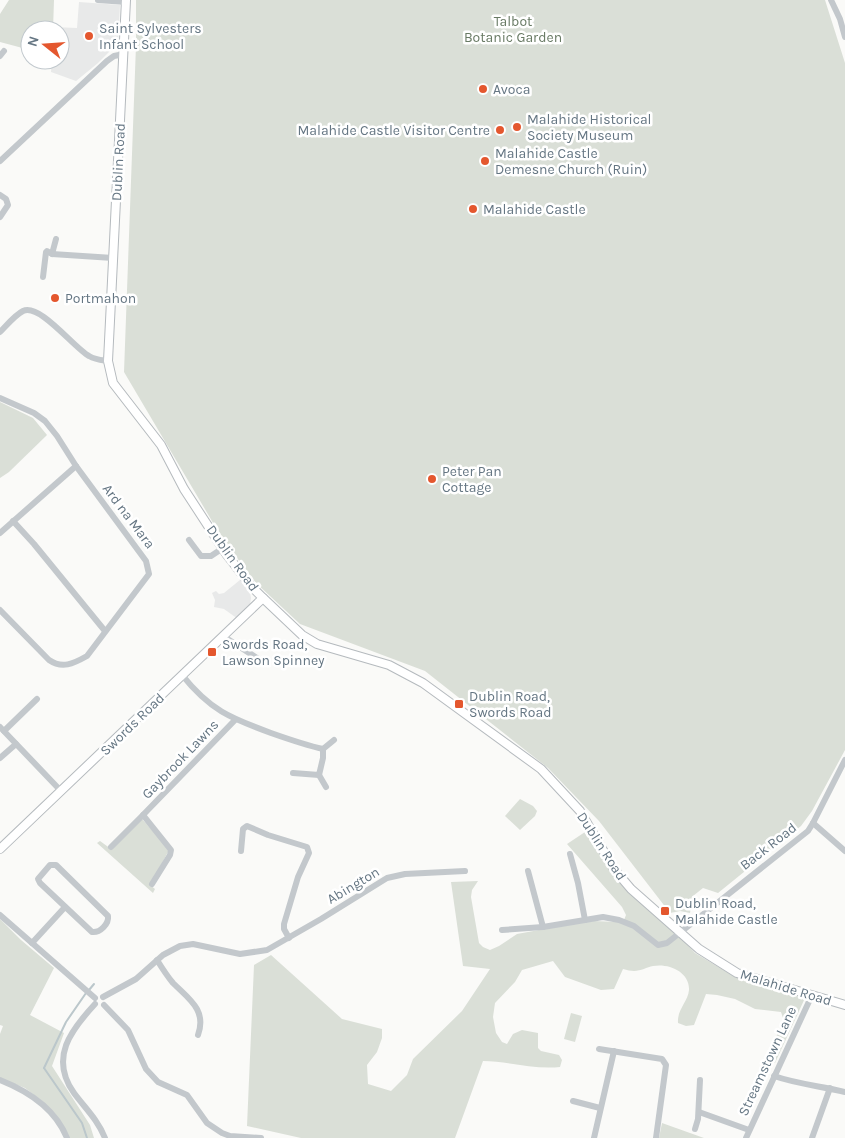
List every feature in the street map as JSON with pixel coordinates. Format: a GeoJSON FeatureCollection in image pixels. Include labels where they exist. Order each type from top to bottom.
{"type":"FeatureCollection","features":[{"type":"Feature","properties":{"kind":"main road","name":"Dublin Road"},"geometry":{"type":"LineString","coordinates":[[126,1],[108,361],[113,382],[162,446],[184,488],[222,548],[252,587],[263,598],[302,635],[317,644],[389,665],[423,683],[541,769],[580,811],[614,869],[631,889],[680,932]]}},
{"type":"Feature","properties":{"kind":"main road","name":"Swords Road"},"geometry":{"type":"LineString","coordinates":[[0,848],[263,598]]}},
{"type":"Feature","properties":{"kind":"main road","name":"Malahide Road"},"geometry":{"type":"LineString","coordinates":[[680,932],[699,949],[737,973],[845,1005]]}},
{"type":"Feature","properties":{"kind":"street"},"geometry":{"type":"LineString","coordinates":[[98,0],[126,1]]}},
{"type":"Feature","properties":{"kind":"street"},"geometry":{"type":"LineString","coordinates":[[831,0],[840,19],[845,37]]}},
{"type":"Feature","properties":{"kind":"street"},"geometry":{"type":"LineString","coordinates":[[0,161],[106,61],[114,56],[124,54]]}},
{"type":"Feature","properties":{"kind":"street"},"geometry":{"type":"LineString","coordinates":[[0,195],[6,199],[8,206],[0,217]]}},
{"type":"Feature","properties":{"kind":"street"},"geometry":{"type":"LineString","coordinates":[[52,254],[56,239]]}},
{"type":"Feature","properties":{"kind":"street"},"geometry":{"type":"LineString","coordinates":[[43,277],[47,251],[52,254],[113,258]]}},
{"type":"Feature","properties":{"kind":"street"},"geometry":{"type":"LineString","coordinates":[[0,332],[23,311],[33,310],[43,316],[85,354],[97,360],[108,361]]}},
{"type":"Feature","properties":{"kind":"street","name":"Ard na Mara"},"geometry":{"type":"LineString","coordinates":[[0,398],[34,413],[45,421],[149,566],[149,574],[87,656],[74,663],[61,666],[48,660],[0,610]]}},
{"type":"Feature","properties":{"kind":"street"},"geometry":{"type":"LineString","coordinates":[[0,533],[76,466]]}},
{"type":"Feature","properties":{"kind":"street"},"geometry":{"type":"LineString","coordinates":[[13,521],[105,631]]}},
{"type":"Feature","properties":{"kind":"street"},"geometry":{"type":"LineString","coordinates":[[189,540],[201,556],[211,556],[222,548]]}},
{"type":"Feature","properties":{"kind":"street"},"geometry":{"type":"LineString","coordinates":[[222,636],[260,660]]}},
{"type":"Feature","properties":{"kind":"street","name":"Gaybrook Lawns"},"geometry":{"type":"LineString","coordinates":[[182,675],[203,699],[234,720],[323,749]]}},
{"type":"Feature","properties":{"kind":"street"},"geometry":{"type":"LineString","coordinates":[[37,698],[2,729],[61,791]]}},
{"type":"Feature","properties":{"kind":"street","name":"Gaybrook Lawns"},"geometry":{"type":"LineString","coordinates":[[111,847],[234,720]]}},
{"type":"Feature","properties":{"kind":"street"},"geometry":{"type":"LineString","coordinates":[[326,787],[319,775],[323,749],[334,740]]}},
{"type":"Feature","properties":{"kind":"street"},"geometry":{"type":"LineString","coordinates":[[0,758],[16,744]]}},
{"type":"Feature","properties":{"kind":"street","name":"Back Road"},"geometry":{"type":"LineString","coordinates":[[585,920],[603,917],[619,920],[634,926],[658,945],[667,943],[801,836],[813,823],[845,760]]}},
{"type":"Feature","properties":{"kind":"street"},"geometry":{"type":"LineString","coordinates":[[293,773],[319,775]]}},
{"type":"Feature","properties":{"kind":"street","name":"Gaybrook Lawns"},"geometry":{"type":"LineString","coordinates":[[143,815],[171,850],[170,855],[152,884]]}},
{"type":"Feature","properties":{"kind":"street"},"geometry":{"type":"LineString","coordinates":[[813,823],[845,851]]}},
{"type":"Feature","properties":{"kind":"street"},"geometry":{"type":"LineString","coordinates":[[241,851],[243,829],[247,826],[268,835],[307,846],[309,853],[298,876],[284,924],[284,929],[289,938]]}},
{"type":"Feature","properties":{"kind":"street"},"geometry":{"type":"LineString","coordinates":[[502,930],[542,927],[585,920],[570,854]]}},
{"type":"Feature","properties":{"kind":"street"},"geometry":{"type":"LineString","coordinates":[[50,866],[56,866],[108,916],[108,920],[99,932],[92,932],[65,907],[38,879],[50,866]]}},
{"type":"Feature","properties":{"kind":"street","name":"Abington"},"geometry":{"type":"LineString","coordinates":[[91,996],[103,997],[136,979],[174,948],[187,944],[224,952],[250,953],[267,950],[387,878],[404,874],[465,871]]}},
{"type":"Feature","properties":{"kind":"street"},"geometry":{"type":"LineString","coordinates":[[528,871],[542,927]]}},
{"type":"Feature","properties":{"kind":"street"},"geometry":{"type":"LineString","coordinates":[[32,943],[65,907]]}},
{"type":"Feature","properties":{"kind":"street"},"geometry":{"type":"LineString","coordinates":[[0,914],[91,996],[99,1007],[104,1005]]}},
{"type":"Feature","properties":{"kind":"street"},"geometry":{"type":"LineString","coordinates":[[157,960],[174,983],[194,1003],[201,1021],[198,1035]]}},
{"type":"Feature","properties":{"kind":"street","name":"Streamstown Lane"},"geometry":{"type":"LineString","coordinates":[[746,1138],[812,995]]}},
{"type":"Feature","properties":{"kind":"street"},"geometry":{"type":"LineString","coordinates":[[91,996],[64,1049],[64,1069],[73,1092],[95,1119],[105,1138]]}},
{"type":"Feature","properties":{"kind":"street"},"geometry":{"type":"LineString","coordinates":[[103,997],[105,1000],[104,1005],[128,1030],[146,1069],[158,1082],[187,1095],[207,1123],[222,1133],[230,1136],[262,1138]]}},
{"type":"Feature","properties":{"kind":"street"},"geometry":{"type":"LineString","coordinates":[[599,1049],[662,1059],[665,1062],[664,1087],[656,1138]]}},
{"type":"Feature","properties":{"kind":"street"},"geometry":{"type":"LineString","coordinates":[[594,1138],[614,1051]]}},
{"type":"Feature","properties":{"kind":"street"},"geometry":{"type":"LineString","coordinates":[[774,1076],[788,1081],[845,1092]]}},
{"type":"Feature","properties":{"kind":"street"},"geometry":{"type":"LineString","coordinates":[[0,1080],[22,1089],[39,1101],[52,1114],[67,1138]]}},
{"type":"Feature","properties":{"kind":"street"},"geometry":{"type":"LineString","coordinates":[[695,1129],[699,1112],[700,1080]]}},
{"type":"Feature","properties":{"kind":"street"},"geometry":{"type":"LineString","coordinates":[[812,1138],[830,1088]]}},
{"type":"Feature","properties":{"kind":"street"},"geometry":{"type":"LineString","coordinates":[[573,1101],[600,1108]]}},
{"type":"Feature","properties":{"kind":"street"},"geometry":{"type":"LineString","coordinates":[[699,1112],[749,1130]]}},
{"type":"Feature","properties":{"kind":"shaded area","name":"Saint Sylvesters Infant School"},"geometry":{"type":"Polygon","coordinates":[[[79,2],[120,5],[118,43],[76,81],[51,72],[51,70],[70,70],[70,28],[77,28],[79,2]]]}},
{"type":"Feature","properties":{"kind":"shaded area"},"geometry":{"type":"Polygon","coordinates":[[[240,580],[250,593],[251,598],[250,605],[238,619],[224,609],[214,607],[215,600],[212,593],[216,591],[219,594],[224,593],[240,580]]]}},
{"type":"Feature","properties":{"kind":"green space"},"geometry":{"type":"Polygon","coordinates":[[[9,0],[54,0],[53,20],[20,20],[20,47],[0,42],[0,14],[9,0]]]}},
{"type":"Feature","properties":{"kind":"green space","name":"Malahide Castle"},"geometry":{"type":"Polygon","coordinates":[[[136,0],[825,0],[845,63],[845,750],[812,811],[801,826],[718,893],[703,888],[693,896],[690,913],[680,911],[670,913],[599,821],[548,768],[425,671],[300,624],[256,583],[222,538],[124,372],[136,0]]]}},
{"type":"Feature","properties":{"kind":"green space"},"geometry":{"type":"Polygon","coordinates":[[[0,402],[33,418],[47,435],[9,472],[0,478],[0,402]]]}},
{"type":"Feature","properties":{"kind":"green space"},"geometry":{"type":"Polygon","coordinates":[[[520,799],[533,806],[537,811],[535,816],[520,830],[505,816],[520,799]]]}},
{"type":"Feature","properties":{"kind":"green space"},"geometry":{"type":"Polygon","coordinates":[[[142,819],[168,848],[168,852],[150,885],[155,889],[153,893],[97,843],[100,841],[111,849],[142,819]]]}},
{"type":"Feature","properties":{"kind":"green space"},"geometry":{"type":"Polygon","coordinates":[[[588,830],[612,873],[673,929],[695,953],[735,977],[805,998],[775,1063],[765,1059],[784,1021],[781,1012],[755,1009],[735,999],[706,994],[694,1025],[686,1026],[678,1023],[678,1018],[689,990],[686,978],[677,970],[659,965],[637,971],[623,969],[614,989],[601,990],[565,977],[553,961],[522,970],[515,982],[495,1003],[493,1017],[496,1033],[502,1042],[507,1044],[513,1034],[522,1030],[538,1033],[538,1048],[541,1051],[559,1055],[562,1060],[560,1067],[551,1068],[483,1061],[455,1138],[301,1138],[247,1126],[254,965],[271,955],[342,1019],[382,1029],[382,1038],[377,1052],[367,1065],[368,1084],[391,1091],[407,1075],[413,1059],[462,1011],[490,969],[463,966],[451,882],[478,881],[472,890],[471,897],[479,943],[490,950],[517,934],[594,921],[617,922],[624,920],[626,915],[622,907],[567,844],[588,830]]]}},
{"type":"Feature","properties":{"kind":"green space"},"geometry":{"type":"Polygon","coordinates":[[[0,919],[54,968],[30,1015],[64,1033],[52,1066],[90,1125],[94,1138],[69,1138],[42,1101],[25,1088],[0,1078],[0,1034],[3,1026],[0,1025],[0,919]]]}},
{"type":"Feature","properties":{"kind":"green space"},"geometry":{"type":"Polygon","coordinates":[[[571,1013],[582,1016],[575,1042],[564,1039],[571,1013]]]}},
{"type":"Feature","properties":{"kind":"green space"},"geometry":{"type":"Polygon","coordinates":[[[662,1123],[704,1138],[659,1138],[662,1123]]]}},
{"type":"Feature","properties":{"kind":"waterway"},"geometry":{"type":"LineString","coordinates":[[89,990],[94,984]]}},
{"type":"Feature","properties":{"kind":"waterway"},"geometry":{"type":"LineString","coordinates":[[44,1068],[66,1022],[86,993]]}},
{"type":"Feature","properties":{"kind":"waterway"},"geometry":{"type":"LineString","coordinates":[[44,1068],[82,1123],[87,1138]]}},
{"type":"Feature","properties":{"kind":"place","name":"Saint Sylvesters Infant School"},"geometry":{"type":"Point","coordinates":[89,36]}},
{"type":"Feature","properties":{"kind":"place","name":"Avoca"},"geometry":{"type":"Point","coordinates":[483,89]}},
{"type":"Feature","properties":{"kind":"place","name":"Malahide Historical Society Museum"},"geometry":{"type":"Point","coordinates":[517,127]}},
{"type":"Feature","properties":{"kind":"place","name":"Malahide Castle Visitor Centre"},"geometry":{"type":"Point","coordinates":[500,130]}},
{"type":"Feature","properties":{"kind":"place","name":"Malahide Castle Demesne Church (Ruin)"},"geometry":{"type":"Point","coordinates":[485,161]}},
{"type":"Feature","properties":{"kind":"place","name":"Malahide Castle"},"geometry":{"type":"Point","coordinates":[473,209]}},
{"type":"Feature","properties":{"kind":"place","name":"Portmahon"},"geometry":{"type":"Point","coordinates":[55,298]}},
{"type":"Feature","properties":{"kind":"place","name":"Peter Pan Cottage"},"geometry":{"type":"Point","coordinates":[432,479]}},
{"type":"Feature","properties":{"kind":"place","name":"Swords Road, Lawson Spinney"},"geometry":{"type":"Point","coordinates":[212,652]}},
{"type":"Feature","properties":{"kind":"place","name":"Dublin Road, Swords Road"},"geometry":{"type":"Point","coordinates":[459,704]}},
{"type":"Feature","properties":{"kind":"place","name":"Dublin Road, Malahide Castle"},"geometry":{"type":"Point","coordinates":[665,911]}},
{"type":"Feature","properties":{"kind":"park label","name":"Talbot Botanic Garden"},"geometry":{"type":"Point","coordinates":[513,30]}}]}
